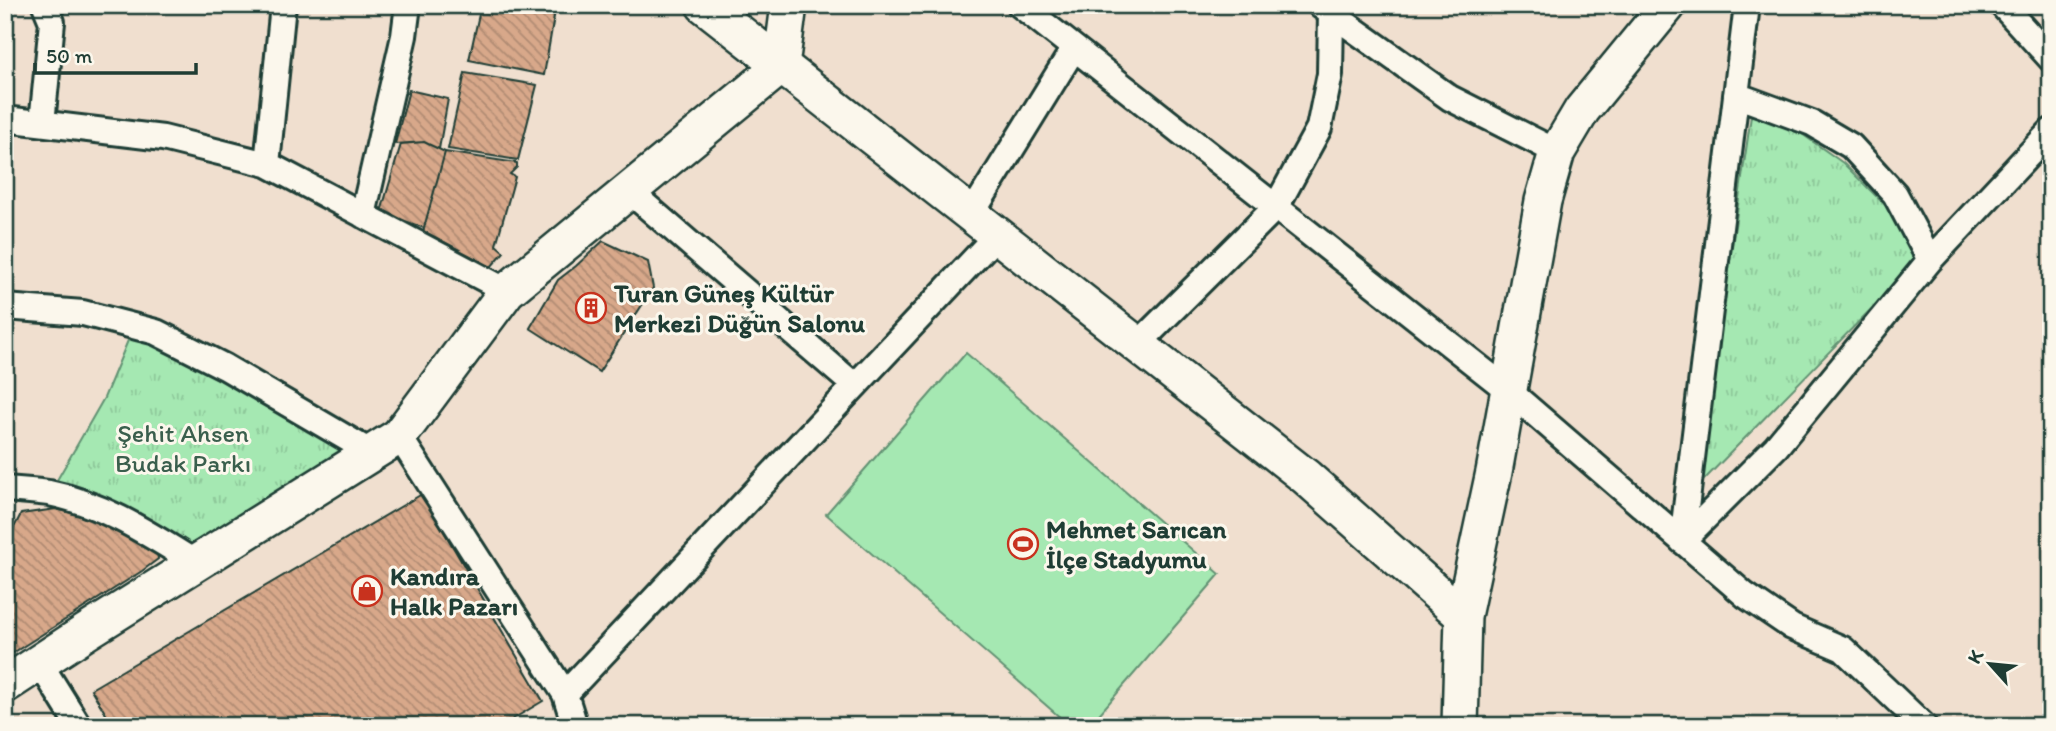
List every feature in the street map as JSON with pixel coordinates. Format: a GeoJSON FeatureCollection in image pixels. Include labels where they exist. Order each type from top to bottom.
{"type":"FeatureCollection","features":[{"type":"Feature","properties":{"kind":"street"},"geometry":{"type":"LineString","coordinates":[[42,123],[52,22],[45,5]]}},
{"type":"Feature","properties":{"kind":"street"},"geometry":{"type":"LineString","coordinates":[[267,164],[283,5]]}},
{"type":"Feature","properties":{"kind":"street"},"geometry":{"type":"LineString","coordinates":[[363,215],[404,36],[408,5]]}},
{"type":"Feature","properties":{"kind":"street"},"geometry":{"type":"LineString","coordinates":[[704,5],[1306,477],[1463,616]]}},
{"type":"Feature","properties":{"kind":"street"},"geometry":{"type":"LineString","coordinates":[[5,685],[386,445],[508,291],[781,66],[789,5]]}},
{"type":"Feature","properties":{"kind":"street"},"geometry":{"type":"LineString","coordinates":[[1020,5],[1053,17],[1074,48],[1509,391],[1745,595],[1792,627],[1843,649],[1924,726]]}},
{"type":"Feature","properties":{"kind":"street"},"geometry":{"type":"LineString","coordinates":[[1460,726],[1463,616],[1494,472],[1543,201],[1557,152],[1582,110],[1668,5]]}},
{"type":"Feature","properties":{"kind":"street"},"geometry":{"type":"LineString","coordinates":[[1682,541],[1746,5]]}},
{"type":"Feature","properties":{"kind":"street"},"geometry":{"type":"LineString","coordinates":[[2003,5],[2051,59]]}},
{"type":"Feature","properties":{"kind":"street"},"geometry":{"type":"LineString","coordinates":[[1328,8],[1450,98],[1557,152]]}},
{"type":"Feature","properties":{"kind":"street"},"geometry":{"type":"LineString","coordinates":[[1137,345],[1276,207],[1319,128],[1330,74],[1328,8]]}},
{"type":"Feature","properties":{"kind":"street"},"geometry":{"type":"LineString","coordinates":[[565,694],[855,386],[984,225],[1074,48]]}},
{"type":"Feature","properties":{"kind":"street"},"geometry":{"type":"LineString","coordinates":[[1736,95],[1812,123],[1851,146],[1895,194],[1930,260]]}},
{"type":"Feature","properties":{"kind":"street"},"geometry":{"type":"LineString","coordinates":[[5,119],[163,138],[267,164],[508,291]]}},
{"type":"Feature","properties":{"kind":"street"},"geometry":{"type":"LineString","coordinates":[[1682,541],[1776,447],[1930,260],[2051,131]]}},
{"type":"Feature","properties":{"kind":"street"},"geometry":{"type":"LineString","coordinates":[[629,191],[855,386]]}},
{"type":"Feature","properties":{"kind":"street"},"geometry":{"type":"LineString","coordinates":[[5,307],[83,313],[156,332],[386,445],[565,694],[575,726]]}},
{"type":"Feature","properties":{"kind":"street"},"geometry":{"type":"LineString","coordinates":[[8,494],[49,494],[94,506],[134,524],[196,563]]}},
{"type":"Feature","properties":{"kind":"street"},"geometry":{"type":"LineString","coordinates":[[39,662],[79,726]]}},
{"type":"Feature","properties":{"kind":"green space"},"geometry":{"type":"Polygon","coordinates":[[[1752,109],[1785,122],[1843,163],[1892,212],[1919,260],[1697,487],[1752,109]]]}},
{"type":"Feature","properties":{"kind":"green space","name":"Şehit Ahsen Budak Parkı"},"geometry":{"type":"Polygon","coordinates":[[[134,326],[372,453],[196,563],[49,494],[104,398],[134,326]]]}},
{"type":"Feature","properties":{"kind":"green space","name":"Mehmet Sarıcan İlçe Stadyumu"},"geometry":{"type":"Polygon","coordinates":[[[966,353],[1220,574],[1089,726],[1070,726],[826,514],[966,353]]]}},
{"type":"Feature","properties":{"kind":"building"},"geometry":{"type":"Polygon","coordinates":[[[481,5],[556,5],[544,75],[469,60],[481,5]]]}},
{"type":"Feature","properties":{"kind":"building"},"geometry":{"type":"Polygon","coordinates":[[[465,73],[537,85],[518,160],[448,149],[465,73]]]}},
{"type":"Feature","properties":{"kind":"building"},"geometry":{"type":"Polygon","coordinates":[[[409,90],[448,99],[439,149],[424,142],[395,144],[409,90]]]}},
{"type":"Feature","properties":{"kind":"building"},"geometry":{"type":"Polygon","coordinates":[[[424,142],[445,152],[424,228],[381,212],[401,144],[424,142]]]}},
{"type":"Feature","properties":{"kind":"building"},"geometry":{"type":"Polygon","coordinates":[[[445,152],[517,163],[517,167],[510,174],[515,177],[496,245],[504,252],[491,267],[423,231],[445,152]]]}},
{"type":"Feature","properties":{"kind":"building","name":"Turan Güneş Kültür Merkezi Düğün Salonu"},"geometry":{"type":"Polygon","coordinates":[[[603,241],[648,262],[653,288],[599,372],[530,328],[558,280],[603,241]]]}},
{"type":"Feature","properties":{"kind":"building","name":"Kandıra Halk Pazarı"},"geometry":{"type":"Polygon","coordinates":[[[422,494],[543,701],[501,726],[113,726],[91,689],[422,494]]]}},
{"type":"Feature","properties":{"kind":"building"},"geometry":{"type":"Polygon","coordinates":[[[56,509],[94,518],[157,550],[158,559],[5,658],[5,545],[21,514],[56,509]]]}},
{"type":"Feature","properties":{"kind":"place","name":"Turan Güneş Kültür Merkezi Düğün Salonu"},"geometry":{"type":"Point","coordinates":[591,308]}},
{"type":"Feature","properties":{"kind":"place","name":"Mehmet Sarıcan İlçe Stadyumu"},"geometry":{"type":"Point","coordinates":[1023,544]}},
{"type":"Feature","properties":{"kind":"place","name":"Kandıra Halk Pazarı"},"geometry":{"type":"Point","coordinates":[367,591]}}]}
